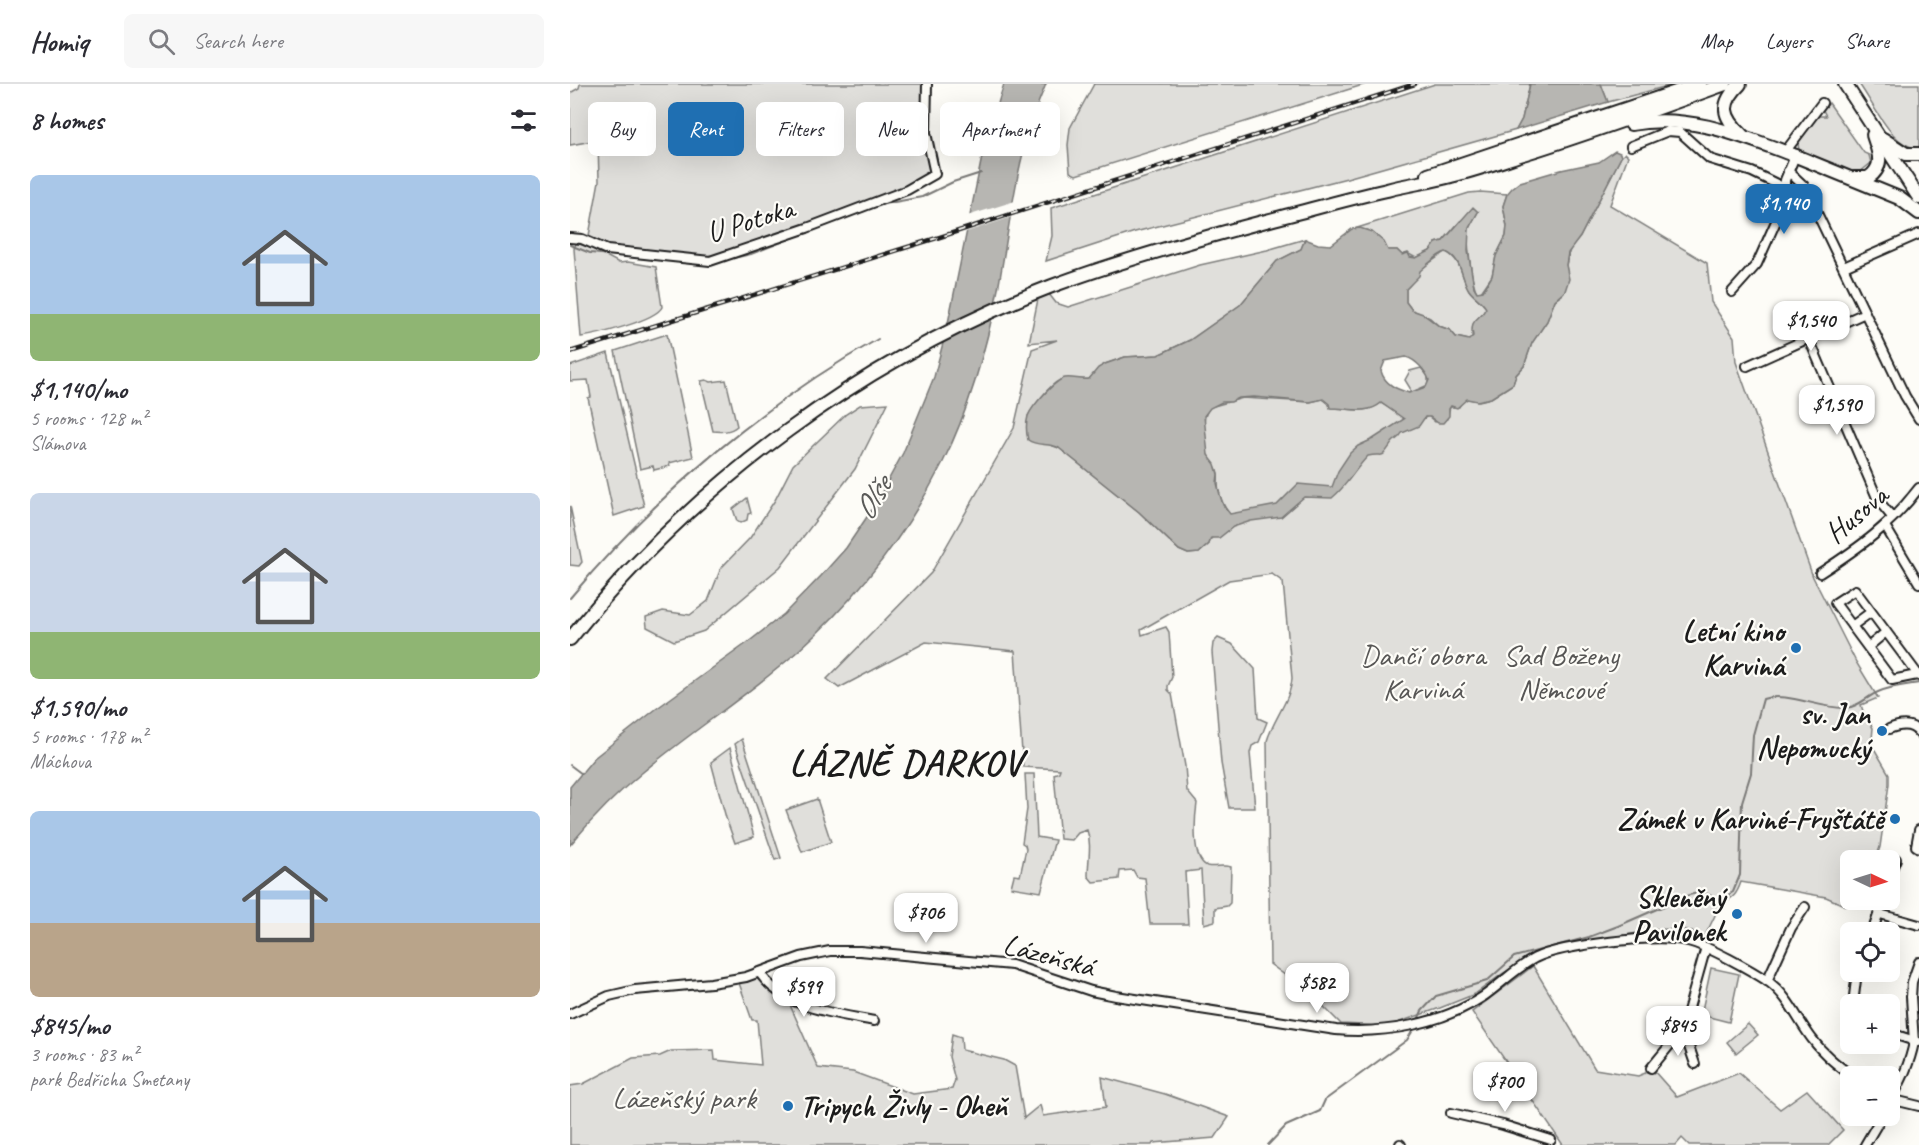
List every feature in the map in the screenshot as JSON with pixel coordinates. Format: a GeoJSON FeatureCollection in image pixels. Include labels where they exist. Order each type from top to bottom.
{"type":"FeatureCollection","features":[{"type":"Feature","properties":{"kind":"main road"},"geometry":{"type":"LineString","coordinates":[[1652,99],[1682,84]]}},
{"type":"Feature","properties":{"kind":"main road"},"geometry":{"type":"LineString","coordinates":[[1387,189],[1700,84]]}},
{"type":"Feature","properties":{"kind":"main road"},"geometry":{"type":"LineString","coordinates":[[1723,130],[1720,110],[1726,84]]}},
{"type":"Feature","properties":{"kind":"main road"},"geometry":{"type":"LineString","coordinates":[[570,639],[634,565],[718,486],[806,417],[892,363],[982,316],[1053,286],[1104,268],[1196,240],[1387,189],[1451,176],[1574,138],[1726,84]]}},
{"type":"Feature","properties":{"kind":"main road"},"geometry":{"type":"LineString","coordinates":[[1740,84],[1729,96],[1725,107],[1729,121],[1743,136]]}},
{"type":"Feature","properties":{"kind":"main road"},"geometry":{"type":"LineString","coordinates":[[1845,84],[1919,198]]}},
{"type":"Feature","properties":{"kind":"main road"},"geometry":{"type":"LineString","coordinates":[[1852,178],[1868,177],[1880,164],[1868,119]]}},
{"type":"Feature","properties":{"kind":"main road"},"geometry":{"type":"LineString","coordinates":[[1574,138],[1660,120],[1681,121],[1723,130],[1852,178],[1899,198],[1919,213]]}},
{"type":"Feature","properties":{"kind":"main road"},"geometry":{"type":"LineString","coordinates":[[1878,134],[1900,151],[1911,155],[1919,154]]}},
{"type":"Feature","properties":{"kind":"street","name":"U Potoka"},"geometry":{"type":"LineString","coordinates":[[570,238],[582,239],[607,250],[710,261],[818,224],[907,190],[935,174],[926,134],[927,84]]}},
{"type":"Feature","properties":{"kind":"street"},"geometry":{"type":"LineString","coordinates":[[1732,292],[1756,264],[1785,201],[1790,154],[1822,103]]}},
{"type":"Feature","properties":{"kind":"street"},"geometry":{"type":"LineString","coordinates":[[1631,146],[1657,134],[1668,131],[1680,132],[1710,159],[1752,172],[1785,188]]}},
{"type":"Feature","properties":{"kind":"street"},"geometry":{"type":"LineString","coordinates":[[1788,171],[1804,186],[1905,396],[1919,419]]}},
{"type":"Feature","properties":{"kind":"street"},"geometry":{"type":"LineString","coordinates":[[1844,267],[1919,234]]}},
{"type":"Feature","properties":{"kind":"street"},"geometry":{"type":"LineString","coordinates":[[1747,366],[1865,313]]}},
{"type":"Feature","properties":{"kind":"street"},"geometry":{"type":"LineString","coordinates":[[1809,339],[1878,500],[1892,517]]}},
{"type":"Feature","properties":{"kind":"street","name":"Husova"},"geometry":{"type":"LineString","coordinates":[[1820,573],[1865,544],[1906,505],[1919,488]]}},
{"type":"Feature","properties":{"kind":"street"},"geometry":{"type":"LineString","coordinates":[[1885,526],[1919,583]]}},
{"type":"Feature","properties":{"kind":"street"},"geometry":{"type":"LineString","coordinates":[[1855,590],[1871,612],[1918,675],[1892,680],[1835,603],[1855,590]]}},
{"type":"Feature","properties":{"kind":"street"},"geometry":{"type":"LineString","coordinates":[[1852,626],[1871,612]]}},
{"type":"Feature","properties":{"kind":"street"},"geometry":{"type":"LineString","coordinates":[[1868,647],[1886,632]]}},
{"type":"Feature","properties":{"kind":"street"},"geometry":{"type":"LineString","coordinates":[[1889,729],[1904,725],[1912,726],[1919,734]]}},
{"type":"Feature","properties":{"kind":"street"},"geometry":{"type":"LineString","coordinates":[[1919,830],[1916,846],[1919,848]]}},
{"type":"Feature","properties":{"kind":"street"},"geometry":{"type":"LineString","coordinates":[[1767,981],[1791,928],[1806,907]]}},
{"type":"Feature","properties":{"kind":"street"},"geometry":{"type":"LineString","coordinates":[[1877,922],[1881,910]]}},
{"type":"Feature","properties":{"kind":"street"},"geometry":{"type":"LineString","coordinates":[[1880,914],[1919,925]]}},
{"type":"Feature","properties":{"kind":"street","name":"Lázeňská"},"geometry":{"type":"LineString","coordinates":[[570,1014],[609,996],[635,990],[711,983],[759,972],[801,957],[830,951],[860,951],[1011,965],[1090,991],[1116,996],[1343,1030],[1370,1032],[1408,1026],[1464,1008],[1484,996],[1521,966],[1549,953],[1593,945],[1658,938],[1687,940],[1706,947],[1767,981],[1784,997],[1813,1041],[1840,1067]]}},
{"type":"Feature","properties":{"kind":"street"},"geometry":{"type":"LineString","coordinates":[[1652,1068],[1683,1029],[1706,947]]}},
{"type":"Feature","properties":{"kind":"street"},"geometry":{"type":"LineString","coordinates":[[1900,1082],[1917,1042],[1911,1006],[1919,962]]}},
{"type":"Feature","properties":{"kind":"street"},"geometry":{"type":"LineString","coordinates":[[759,972],[785,997],[821,1010],[874,1021]]}},
{"type":"Feature","properties":{"kind":"street"},"geometry":{"type":"LineString","coordinates":[[1683,1029],[1695,1064]]}},
{"type":"Feature","properties":{"kind":"street"},"geometry":{"type":"LineString","coordinates":[[1900,1036],[1917,1042]]}},
{"type":"Feature","properties":{"kind":"street"},"geometry":{"type":"LineString","coordinates":[[1900,1102],[1919,1106]]}},
{"type":"Feature","properties":{"kind":"street"},"geometry":{"type":"LineString","coordinates":[[1451,1113],[1503,1125],[1551,1140]]}},
{"type":"Feature","properties":{"kind":"street"},"geometry":{"type":"LineString","coordinates":[[1865,1145],[1876,1126]]}},
{"type":"Feature","properties":{"kind":"green space"},"geometry":{"type":"Polygon","coordinates":[[[580,84],[927,84],[927,102],[856,102],[856,156],[928,156],[928,142],[935,174],[907,190],[710,261],[607,250],[588,241],[599,181],[598,156],[656,156],[656,102],[588,102],[588,142],[570,145],[570,93],[579,88],[580,84]]]}},
{"type":"Feature","properties":{"kind":"green space"},"geometry":{"type":"Polygon","coordinates":[[[1094,84],[1366,84],[1076,175],[1070,172],[1068,145],[1070,128],[1094,84]]]}},
{"type":"Feature","properties":{"kind":"green space"},"geometry":{"type":"Polygon","coordinates":[[[1435,84],[1530,84],[1522,119],[1516,130],[1347,178],[1135,232],[1046,261],[1052,236],[1051,208],[1435,84]]]}},
{"type":"Feature","properties":{"kind":"green space"},"geometry":{"type":"Polygon","coordinates":[[[1601,84],[1675,84],[1608,102],[1601,84]]]}},
{"type":"Feature","properties":{"kind":"green space"},"geometry":{"type":"Polygon","coordinates":[[[1859,84],[1919,84],[1919,147],[1901,142],[1892,134],[1859,84]]]}},
{"type":"Feature","properties":{"kind":"green space"},"geometry":{"type":"Polygon","coordinates":[[[1829,103],[1864,153],[1869,155],[1871,163],[1860,172],[1851,171],[1799,150],[1798,144],[1805,131],[1818,116],[1826,116],[1823,110],[1829,103]]]}},
{"type":"Feature","properties":{"kind":"green space","name":"Sad Boženy Němcové"},"geometry":{"type":"Polygon","coordinates":[[[1625,153],[1628,156],[1610,205],[1707,263],[1711,302],[1734,337],[1736,362],[1813,577],[1856,662],[1878,698],[1861,705],[1873,728],[1871,750],[1875,750],[1889,774],[1880,847],[1879,850],[1840,850],[1840,903],[1826,897],[1741,882],[1734,896],[1721,903],[1705,936],[1687,930],[1657,929],[1536,953],[1475,994],[1440,1008],[1388,1026],[1341,1024],[1312,995],[1270,964],[1267,741],[1289,694],[1292,678],[1283,582],[1272,574],[1229,580],[1141,630],[1142,635],[1166,627],[1169,632],[1172,677],[1168,690],[1172,694],[1185,766],[1187,791],[1197,803],[1195,837],[1198,855],[1207,866],[1231,867],[1230,903],[1227,906],[1215,908],[1215,921],[1204,924],[1201,870],[1185,872],[1188,924],[1150,924],[1145,878],[1137,877],[1133,870],[1120,871],[1119,879],[1093,882],[1088,876],[1090,847],[1087,830],[1078,833],[1072,840],[1060,839],[1054,774],[1060,769],[1023,767],[1015,651],[926,642],[839,688],[827,679],[931,573],[1014,428],[1032,349],[1057,340],[1029,343],[1038,299],[1049,294],[1056,303],[1068,307],[1200,265],[1305,239],[1301,249],[1277,261],[1240,305],[1190,340],[1158,355],[1125,357],[1105,364],[1089,379],[1060,380],[1042,396],[1028,416],[1048,444],[1059,448],[1139,512],[1179,550],[1188,554],[1199,553],[1209,544],[1211,538],[1233,526],[1219,492],[1216,467],[1205,446],[1204,424],[1210,407],[1243,398],[1310,402],[1323,399],[1331,408],[1357,410],[1369,409],[1381,403],[1418,425],[1428,416],[1435,422],[1447,419],[1450,407],[1459,407],[1463,400],[1479,401],[1491,398],[1513,384],[1516,375],[1524,366],[1532,343],[1547,321],[1555,300],[1562,295],[1568,279],[1566,265],[1570,249],[1580,237],[1625,153]]]}},
{"type":"Feature","properties":{"kind":"green space"},"geometry":{"type":"Polygon","coordinates":[[[1469,193],[1507,194],[1503,206],[1507,226],[1506,236],[1496,256],[1492,276],[1481,292],[1477,292],[1473,280],[1468,242],[1469,229],[1478,212],[1460,221],[1443,241],[1436,243],[1430,251],[1416,258],[1409,254],[1402,255],[1397,250],[1388,250],[1368,230],[1354,229],[1469,193]]]}},
{"type":"Feature","properties":{"kind":"green space"},"geometry":{"type":"Polygon","coordinates":[[[576,243],[619,263],[628,262],[656,267],[662,307],[638,322],[581,337],[574,249],[576,243]]]}},
{"type":"Feature","properties":{"kind":"green space"},"geometry":{"type":"Polygon","coordinates":[[[1446,252],[1456,260],[1469,290],[1486,308],[1474,322],[1472,338],[1469,340],[1456,337],[1450,330],[1412,310],[1406,302],[1406,289],[1421,269],[1446,252]]]}},
{"type":"Feature","properties":{"kind":"green space"},"geometry":{"type":"Polygon","coordinates":[[[667,334],[693,457],[669,463],[670,466],[654,470],[653,466],[640,469],[615,351],[667,334]]]}},
{"type":"Feature","properties":{"kind":"green space"},"geometry":{"type":"Polygon","coordinates":[[[608,353],[644,506],[614,516],[588,398],[591,397],[588,380],[570,381],[570,366],[608,353]]]}},
{"type":"Feature","properties":{"kind":"green space"},"geometry":{"type":"Polygon","coordinates":[[[1421,368],[1428,376],[1428,385],[1410,393],[1405,380],[1410,371],[1421,368]]]}},
{"type":"Feature","properties":{"kind":"green space"},"geometry":{"type":"Polygon","coordinates":[[[726,380],[737,426],[734,428],[726,431],[713,431],[701,381],[711,382],[726,380]]]}},
{"type":"Feature","properties":{"kind":"green space"},"geometry":{"type":"Polygon","coordinates":[[[888,403],[855,469],[780,567],[704,631],[674,641],[647,627],[646,617],[663,611],[690,615],[708,601],[721,568],[750,538],[775,500],[793,465],[846,414],[860,405],[888,403]]]}},
{"type":"Feature","properties":{"kind":"green space"},"geometry":{"type":"Polygon","coordinates":[[[747,498],[751,513],[748,514],[747,520],[740,523],[733,509],[747,498]]]}},
{"type":"Feature","properties":{"kind":"green space"},"geometry":{"type":"Polygon","coordinates":[[[570,506],[582,562],[579,566],[570,565],[570,506]]]}},
{"type":"Feature","properties":{"kind":"green space"},"geometry":{"type":"Polygon","coordinates":[[[1218,638],[1232,644],[1255,669],[1258,718],[1267,722],[1259,742],[1252,746],[1250,753],[1255,808],[1229,808],[1221,763],[1212,652],[1213,643],[1218,638]]]}},
{"type":"Feature","properties":{"kind":"green space"},"geometry":{"type":"Polygon","coordinates":[[[742,739],[781,858],[775,860],[735,744],[742,739]]]}},
{"type":"Feature","properties":{"kind":"green space"},"geometry":{"type":"Polygon","coordinates":[[[730,748],[754,837],[735,843],[711,762],[730,748]]]}},
{"type":"Feature","properties":{"kind":"green space"},"geometry":{"type":"Polygon","coordinates":[[[1025,774],[1034,774],[1037,837],[1055,840],[1041,892],[1011,887],[1014,875],[1020,876],[1026,849],[1022,843],[1027,809],[1025,774]]]}},
{"type":"Feature","properties":{"kind":"green space"},"geometry":{"type":"Polygon","coordinates":[[[817,799],[831,842],[802,852],[786,810],[817,799]]]}},
{"type":"Feature","properties":{"kind":"green space"},"geometry":{"type":"Polygon","coordinates":[[[1533,966],[1595,1069],[1638,1076],[1653,1070],[1677,1097],[1739,1073],[1780,1109],[1807,1090],[1843,1130],[1828,1145],[1689,1145],[1682,1138],[1676,1145],[1563,1145],[1472,1012],[1533,966]]]}},
{"type":"Feature","properties":{"kind":"green space"},"geometry":{"type":"Polygon","coordinates":[[[1711,968],[1739,974],[1729,1022],[1701,1015],[1711,968]]]}},
{"type":"Feature","properties":{"kind":"green space","name":"Lázeňský park"},"geometry":{"type":"Polygon","coordinates":[[[759,978],[790,1005],[818,1068],[853,1072],[913,1094],[952,1089],[955,1080],[949,1057],[952,1034],[961,1037],[962,1050],[1004,1060],[1015,1066],[1024,1118],[1040,1105],[1043,1116],[1106,1107],[1102,1077],[1165,1094],[1229,1117],[1215,1138],[1153,1143],[1152,1145],[570,1145],[570,1086],[583,1084],[633,1058],[660,1056],[671,1051],[714,1050],[715,1060],[761,1065],[757,1020],[752,1020],[739,983],[759,978]]]}},
{"type":"Feature","properties":{"kind":"green space"},"geometry":{"type":"Polygon","coordinates":[[[1748,1024],[1758,1035],[1736,1053],[1727,1042],[1748,1024]]]}},
{"type":"Feature","properties":{"kind":"shaded area"},"geometry":{"type":"Polygon","coordinates":[[[1004,84],[1046,84],[1038,102],[998,102],[1004,84]]]}},
{"type":"Feature","properties":{"kind":"shaded area"},"geometry":{"type":"Polygon","coordinates":[[[1530,84],[1601,84],[1608,102],[1516,130],[1522,119],[1530,84]]]}},
{"type":"Feature","properties":{"kind":"shaded area"},"geometry":{"type":"Polygon","coordinates":[[[1615,151],[1620,153],[1621,157],[1580,237],[1568,253],[1566,265],[1569,279],[1565,291],[1555,300],[1547,321],[1532,343],[1524,366],[1516,375],[1513,384],[1491,398],[1477,401],[1467,399],[1457,408],[1451,406],[1449,416],[1443,423],[1425,417],[1419,426],[1402,433],[1382,455],[1368,456],[1332,498],[1304,497],[1281,517],[1251,521],[1233,527],[1219,538],[1211,538],[1209,544],[1199,553],[1188,554],[1179,550],[1139,512],[1059,448],[1028,440],[1026,428],[1028,416],[1039,400],[1056,383],[1065,378],[1089,379],[1098,368],[1105,364],[1125,357],[1158,355],[1190,340],[1240,305],[1277,261],[1301,249],[1305,239],[1318,244],[1331,245],[1352,229],[1360,228],[1372,232],[1384,242],[1388,250],[1397,250],[1402,255],[1408,253],[1410,257],[1416,258],[1430,251],[1436,243],[1443,241],[1473,207],[1478,212],[1469,228],[1468,251],[1474,287],[1477,292],[1483,291],[1492,276],[1496,256],[1506,236],[1507,226],[1503,206],[1512,188],[1520,182],[1599,162],[1615,151]],[[1446,252],[1436,257],[1420,271],[1419,276],[1406,289],[1406,302],[1412,310],[1450,330],[1456,337],[1469,340],[1473,336],[1474,322],[1486,308],[1469,290],[1456,259],[1446,252]],[[1406,357],[1385,361],[1381,371],[1385,380],[1392,386],[1409,393],[1426,387],[1428,377],[1413,361],[1406,357]],[[1254,397],[1239,398],[1210,408],[1204,416],[1208,455],[1215,464],[1218,474],[1217,483],[1223,505],[1230,514],[1277,505],[1298,484],[1332,487],[1338,471],[1350,453],[1404,419],[1381,403],[1370,409],[1357,410],[1330,408],[1323,399],[1310,402],[1254,397]]]}},
{"type":"Feature","properties":{"kind":"shaded area"},"geometry":{"type":"Polygon","coordinates":[[[982,156],[1022,156],[999,284],[977,375],[962,419],[943,462],[929,489],[897,539],[860,587],[820,631],[760,683],[633,780],[570,845],[570,787],[594,758],[784,614],[846,548],[873,508],[903,453],[934,377],[947,328],[982,156]]]}},
{"type":"Feature","properties":{"kind":"pier"},"geometry":{"type":"Polygon","coordinates":[[[1015,201],[1012,217],[963,233],[967,216],[1015,201]]]}},
{"type":"Feature","properties":{"kind":"waterway"},"geometry":{"type":"LineString","coordinates":[[878,205],[922,197],[953,182],[981,173]]}},
{"type":"Feature","properties":{"kind":"waterway"},"geometry":{"type":"LineString","coordinates":[[720,261],[751,254],[856,213]]}},
{"type":"Feature","properties":{"kind":"waterway"},"geometry":{"type":"LineString","coordinates":[[570,245],[590,253],[673,261]]}},
{"type":"Feature","properties":{"kind":"waterway"},"geometry":{"type":"LineString","coordinates":[[570,598],[638,523],[713,455],[793,393],[878,339]]}},
{"type":"Feature","properties":{"kind":"waterway"},"geometry":{"type":"LineString","coordinates":[[1417,1022],[1422,1011],[1436,996],[1487,981],[1514,957],[1589,937],[1689,895],[1702,892],[1716,898],[1725,897],[1733,892],[1740,875],[1742,802],[1751,773],[1753,735],[1763,699],[1782,697],[1845,708],[1854,706],[1883,690],[1919,683]]}},
{"type":"Feature","properties":{"kind":"waterway"},"geometry":{"type":"LineString","coordinates":[[570,765],[582,774]]}},
{"type":"Feature","properties":{"kind":"waterway"},"geometry":{"type":"LineString","coordinates":[[1268,1145],[1286,1126],[1320,1111],[1325,1100],[1407,1040],[1415,1027]]}},
{"type":"Feature","properties":{"kind":"railway"},"geometry":{"type":"LineString","coordinates":[[570,352],[940,237],[1415,84]]}},
{"type":"Feature","properties":{"kind":"place","name":"Letní kino Karviná"},"geometry":{"type":"Point","coordinates":[1796,648]}},
{"type":"Feature","properties":{"kind":"place","name":"sv. Jan Nepomucký"},"geometry":{"type":"Point","coordinates":[1882,731]}},
{"type":"Feature","properties":{"kind":"place","name":"Zámek v Karviné-Fryštátě"},"geometry":{"type":"Point","coordinates":[1895,819]}},
{"type":"Feature","properties":{"kind":"place","name":"Skleněný Pavilonek"},"geometry":{"type":"Point","coordinates":[1737,914]}},
{"type":"Feature","properties":{"kind":"place","name":"Tripych Živly - Oheň"},"geometry":{"type":"Point","coordinates":[788,1106]}},
{"type":"Feature","properties":{"kind":"district","name":"LÁZNĚ DARKOV"},"geometry":{"type":"Point","coordinates":[906,762]}},
{"type":"Feature","properties":{"kind":"water label","name":"Olše"},"geometry":{"type":"Point","coordinates":[872,498]}},
{"type":"Feature","properties":{"kind":"park label","name":"Dančí obora Karviná"},"geometry":{"type":"Point","coordinates":[1423,672]}}]}
